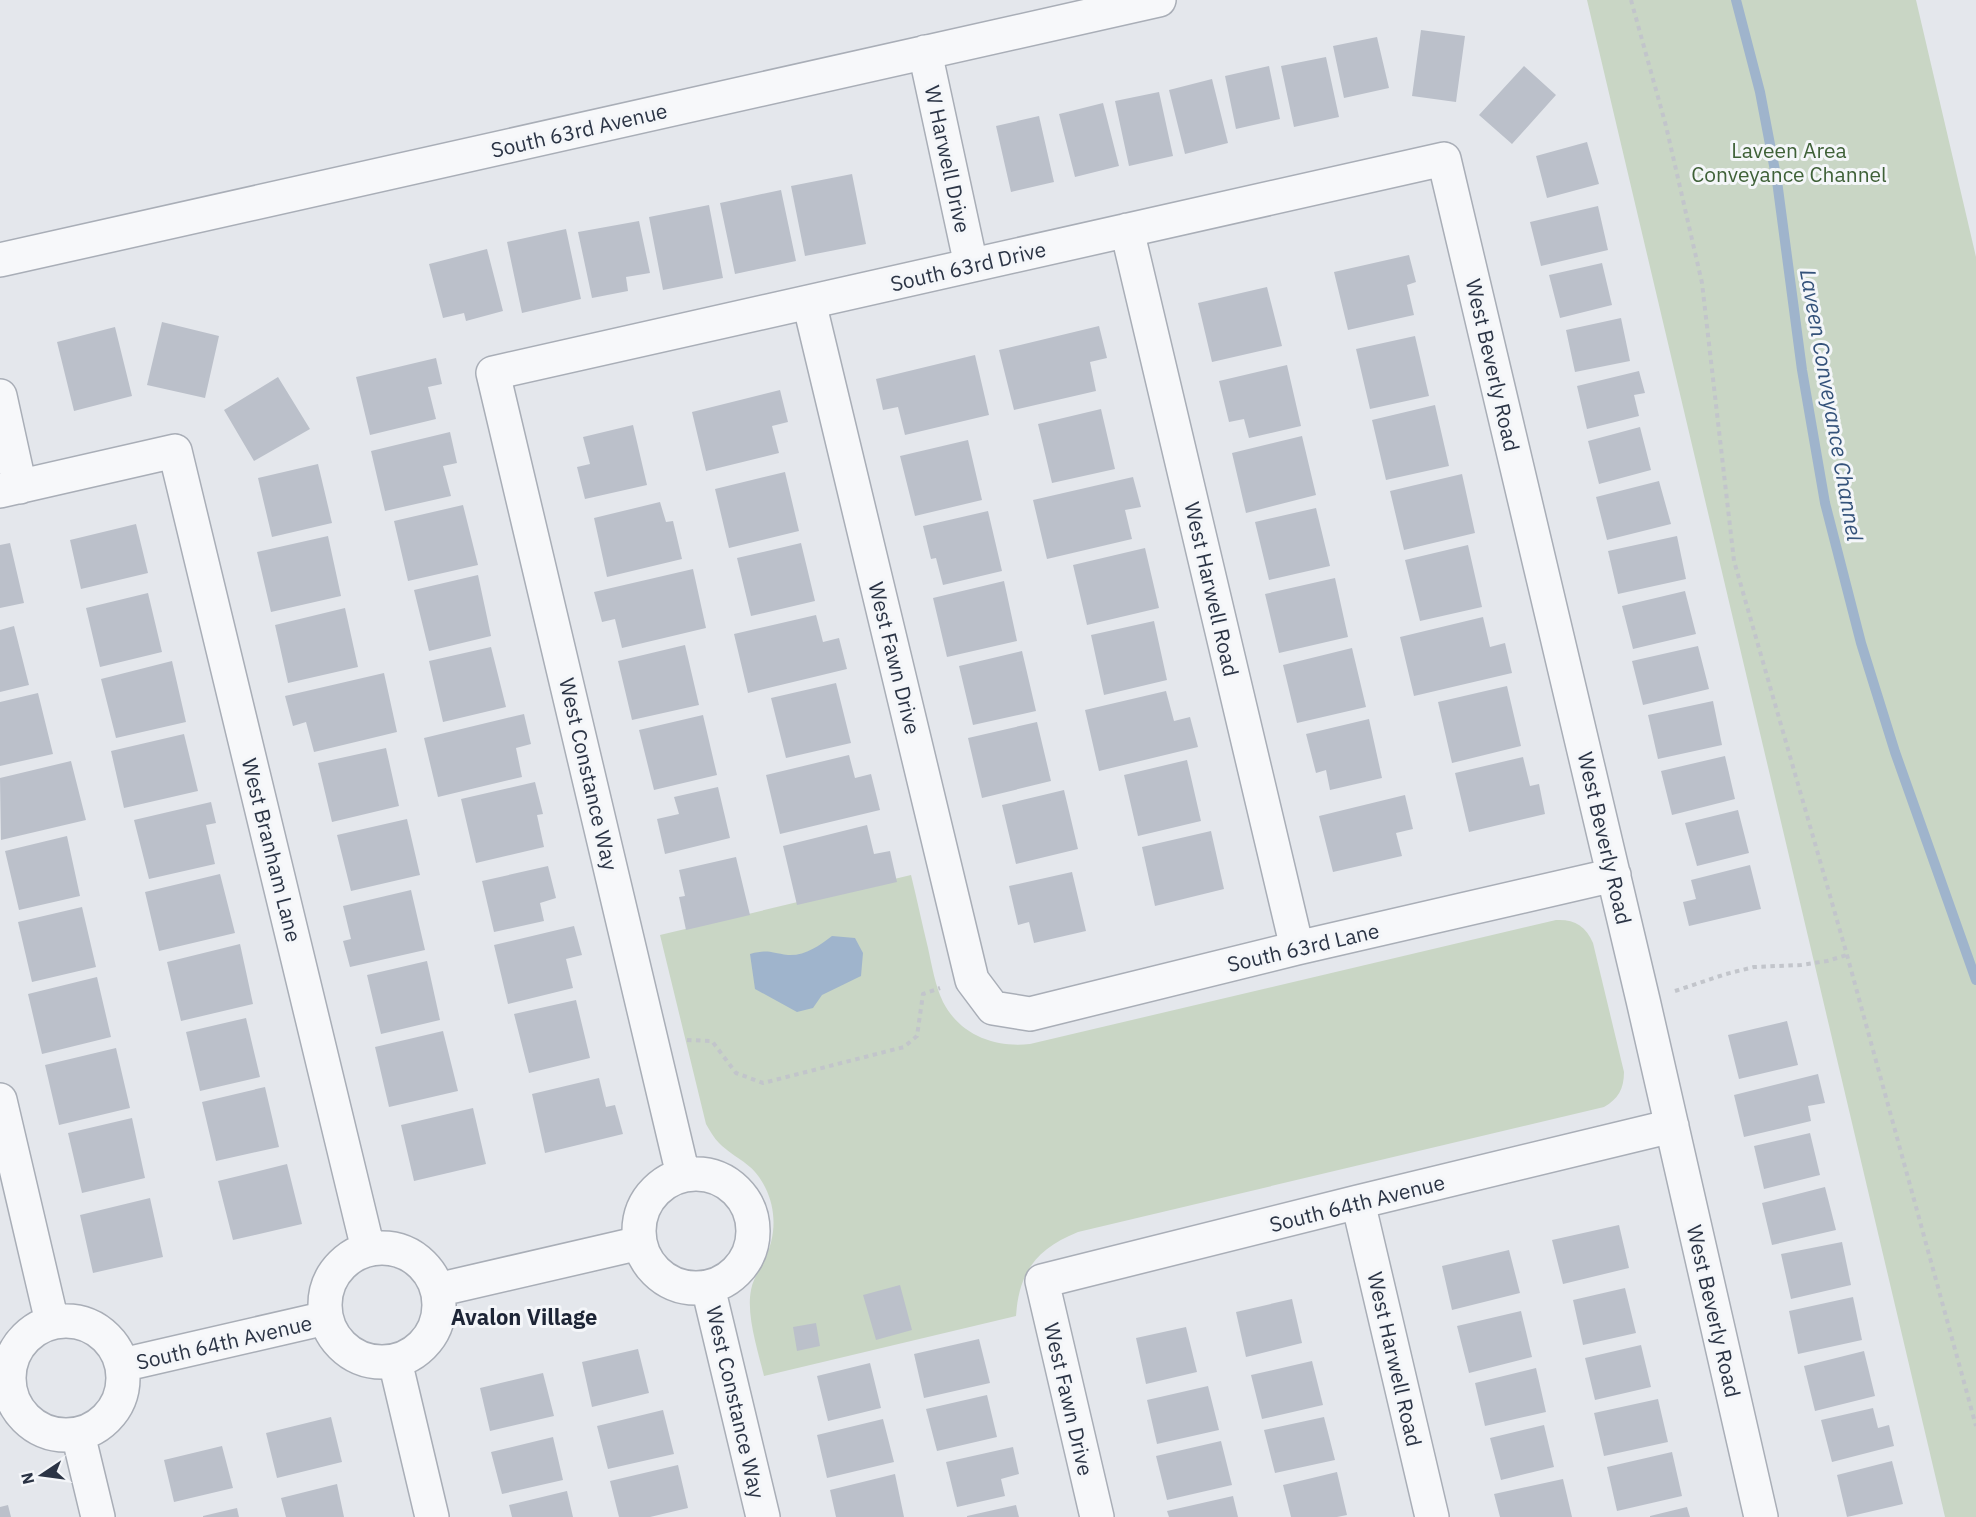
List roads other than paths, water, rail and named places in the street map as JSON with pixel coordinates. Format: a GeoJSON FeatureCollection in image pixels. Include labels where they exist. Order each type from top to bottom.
{"type":"FeatureCollection","features":[{"type":"Feature","properties":{"kind":"street","name":"South 63rd Avenue"},"geometry":{"type":"LineString","coordinates":[[0,260],[1159,0]]}},
{"type":"Feature","properties":{"kind":"street","name":"W Harwell Drive"},"geometry":{"type":"LineString","coordinates":[[925,52],[971,266]]}},
{"type":"Feature","properties":{"kind":"street","name":"South 63rd Drive"},"geometry":{"type":"LineString","coordinates":[[493,373],[1444,159]]}},
{"type":"Feature","properties":{"kind":"street","name":"West Beverly Road"},"geometry":{"type":"LineString","coordinates":[[1444,159],[1614,875],[1761,1517]]}},
{"type":"Feature","properties":{"kind":"street","name":"West Harwell Road"},"geometry":{"type":"LineString","coordinates":[[1127,230],[1297,948]]}},
{"type":"Feature","properties":{"kind":"street","name":"West Fawn Drive"},"geometry":{"type":"LineString","coordinates":[[809,302],[972,980],[993,1008]]}},
{"type":"Feature","properties":{"kind":"street","name":"West Constance Way"},"geometry":{"type":"LineString","coordinates":[[493,373],[683,1175],[699,1173],[729,1184],[741,1196],[749,1210],[753,1226],[752,1243],[747,1258],[723,1281],[708,1287],[690,1288],[673,1284],[646,1260],[640,1243]]}},
{"type":"Feature","properties":{"kind":"street"},"geometry":{"type":"LineString","coordinates":[[0,396],[10,489]]}},
{"type":"Feature","properties":{"kind":"street","name":"West Branham Lane"},"geometry":{"type":"LineString","coordinates":[[10,489],[175,451],[368,1249]]}},
{"type":"Feature","properties":{"kind":"street","name":"South 63rd Lane"},"geometry":{"type":"LineString","coordinates":[[993,1008],[1030,1014],[1297,948],[1614,875]]}},
{"type":"Feature","properties":{"kind":"street"},"geometry":{"type":"LineString","coordinates":[[0,1100],[52,1322]]}},
{"type":"Feature","properties":{"kind":"street","name":"South 64th Avenue"},"geometry":{"type":"LineString","coordinates":[[1042,1281],[1672,1126]]}},
{"type":"Feature","properties":{"kind":"street"},"geometry":{"type":"LineString","coordinates":[[437,1290],[640,1243],[639,1225],[643,1208],[653,1193],[666,1181],[683,1175]]}},
{"type":"Feature","properties":{"kind":"street","name":"West Harwell Road"},"geometry":{"type":"LineString","coordinates":[[1358,1202],[1432,1517]]}},
{"type":"Feature","properties":{"kind":"street"},"geometry":{"type":"LineString","coordinates":[[386,1248],[411,1256],[419,1261],[430,1275],[437,1290],[438,1317],[427,1341],[407,1357],[395,1361],[377,1362],[360,1358],[344,1348],[333,1335],[326,1318],[325,1300],[329,1283],[338,1268],[352,1256],[368,1249],[386,1248]]}},
{"type":"Feature","properties":{"kind":"street","name":"West Fawn Drive"},"geometry":{"type":"LineString","coordinates":[[1042,1281],[1097,1517]]}},
{"type":"Feature","properties":{"kind":"street","name":"West Constance Way"},"geometry":{"type":"LineString","coordinates":[[708,1287],[763,1517]]}},
{"type":"Feature","properties":{"kind":"street","name":"South 64th Avenue"},"geometry":{"type":"LineString","coordinates":[[122,1365],[326,1318]]}},
{"type":"Feature","properties":{"kind":"street"},"geometry":{"type":"LineString","coordinates":[[71,1321],[96,1329],[115,1348],[122,1365],[123,1383],[119,1400],[110,1416],[95,1428],[78,1434],[59,1436],[40,1429],[24,1417],[13,1401],[9,1381],[12,1362],[20,1344],[34,1330],[52,1322],[71,1321]]}},
{"type":"Feature","properties":{"kind":"street"},"geometry":{"type":"LineString","coordinates":[[395,1361],[432,1517]]}},
{"type":"Feature","properties":{"kind":"street"},"geometry":{"type":"LineString","coordinates":[[78,1434],[98,1517]]}},
{"type":"Feature","properties":{"kind":"water"},"geometry":{"type":"Polygon","coordinates":[[[832,936],[855,938],[863,953],[861,976],[822,995],[813,1008],[797,1012],[755,989],[750,954],[766,952],[800,954],[817,947],[832,936]]]}},
{"type":"Feature","properties":{"kind":"waterway","name":"Laveen Conveyance Channel"},"geometry":{"type":"LineString","coordinates":[[1736,0],[1760,92],[1777,181],[1802,370],[1825,503],[1861,643],[1895,752],[1976,980]]}},
{"type":"Feature","properties":{"kind":"district","name":"Avalon Village"},"geometry":{"type":"Point","coordinates":[524,1316]}},
{"type":"Feature","properties":{"kind":"park label","name":"Laveen Area Conveyance Channel"},"geometry":{"type":"Point","coordinates":[1789,162]}}]}
